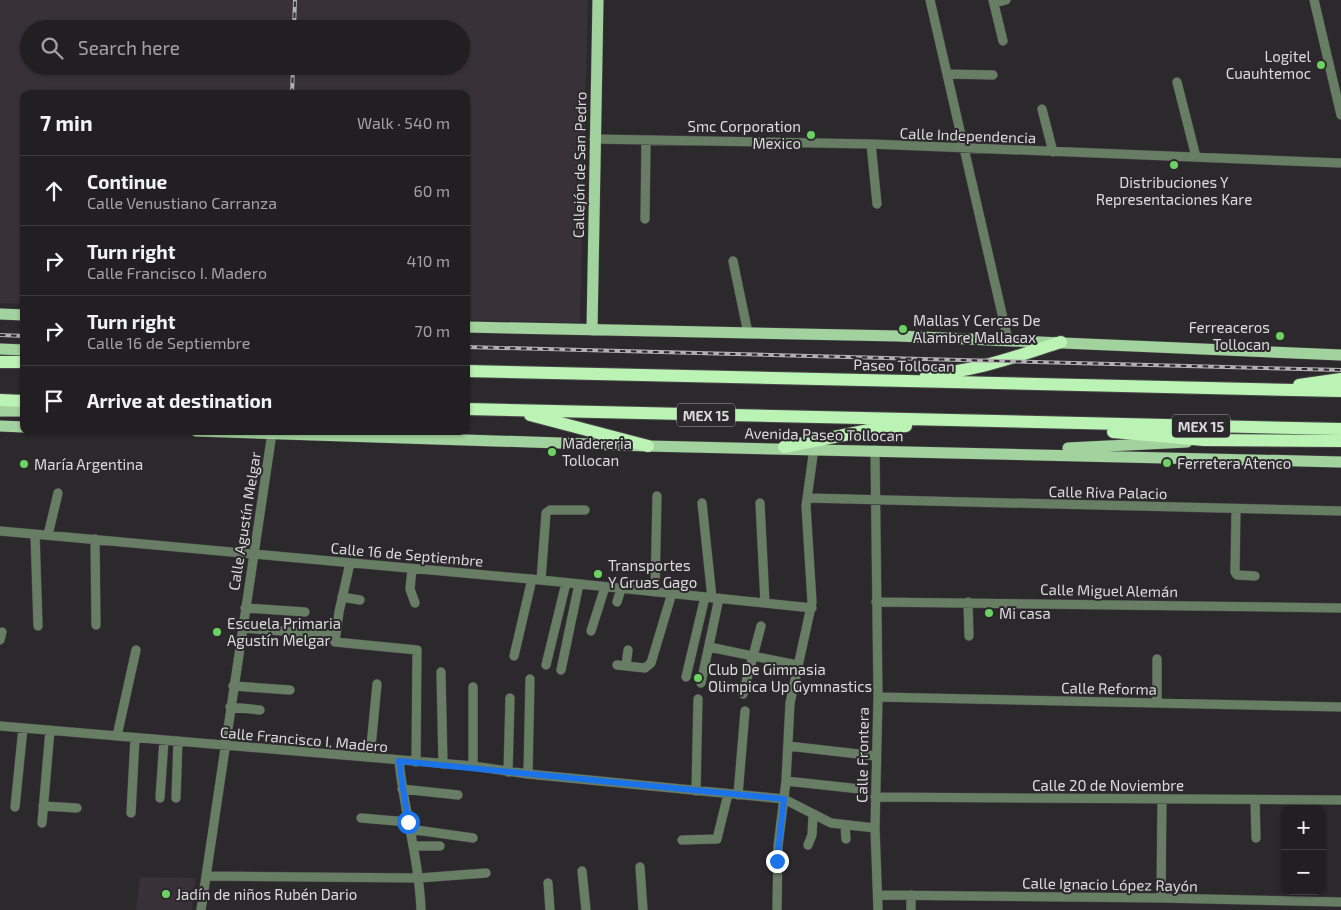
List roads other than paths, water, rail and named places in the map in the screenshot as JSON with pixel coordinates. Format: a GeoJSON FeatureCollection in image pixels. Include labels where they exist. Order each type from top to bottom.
{"type":"FeatureCollection","features":[{"type":"Feature","properties":{"kind":"highway"},"geometry":{"type":"LineString","coordinates":[[816,378],[932,374],[955,371],[1002,361],[1060,342]]}},
{"type":"Feature","properties":{"kind":"highway"},"geometry":{"type":"LineString","coordinates":[[0,362],[20,362]]}},
{"type":"Feature","properties":{"kind":"highway","name":"Paseo Tollocan"},"geometry":{"type":"LineString","coordinates":[[470,371],[1341,391]]}},
{"type":"Feature","properties":{"kind":"highway"},"geometry":{"type":"LineString","coordinates":[[1272,390],[1341,379]]}},
{"type":"Feature","properties":{"kind":"highway"},"geometry":{"type":"LineString","coordinates":[[0,400],[20,400]]}},
{"type":"Feature","properties":{"kind":"highway","name":"MEX 15"},"geometry":{"type":"LineString","coordinates":[[470,409],[1341,429]]}},
{"type":"Feature","properties":{"kind":"highway"},"geometry":{"type":"LineString","coordinates":[[511,410],[648,446]]}},
{"type":"Feature","properties":{"kind":"highway"},"geometry":{"type":"LineString","coordinates":[[784,447],[869,430],[945,420]]}},
{"type":"Feature","properties":{"kind":"highway"},"geometry":{"type":"LineString","coordinates":[[1061,423],[1109,431],[1204,440],[1341,441]]}},
{"type":"Feature","properties":{"kind":"main road","name":"Callejón de San Pedro"},"geometry":{"type":"LineString","coordinates":[[592,330],[598,0]]}},
{"type":"Feature","properties":{"kind":"main road"},"geometry":{"type":"LineString","coordinates":[[0,314],[20,315]]}},
{"type":"Feature","properties":{"kind":"main road"},"geometry":{"type":"LineString","coordinates":[[470,327],[1008,340],[1341,355]]}},
{"type":"Feature","properties":{"kind":"main road"},"geometry":{"type":"LineString","coordinates":[[470,333],[557,334],[579,330]]}},
{"type":"Feature","properties":{"kind":"main road"},"geometry":{"type":"LineString","coordinates":[[1282,352],[1307,347],[1341,348]]}},
{"type":"Feature","properties":{"kind":"main road"},"geometry":{"type":"LineString","coordinates":[[0,350],[20,350]]}},
{"type":"Feature","properties":{"kind":"main road"},"geometry":{"type":"LineString","coordinates":[[0,411],[20,411]]}},
{"type":"Feature","properties":{"kind":"main road"},"geometry":{"type":"LineString","coordinates":[[0,426],[20,427]]}},
{"type":"Feature","properties":{"kind":"main road","name":"Avenida Paseo Tollocan"},"geometry":{"type":"LineString","coordinates":[[350,435],[648,446],[784,447],[1341,462]]}},
{"type":"Feature","properties":{"kind":"main road"},"geometry":{"type":"LineString","coordinates":[[1025,454],[1051,448],[1176,443],[1204,440]]}},
{"type":"Feature","properties":{"kind":"main road","name":"Avenida Paseo Tollocan"},"geometry":{"type":"LineString","coordinates":[[1285,459],[1308,455],[1341,455]]}},
{"type":"Feature","properties":{"kind":"street"},"geometry":{"type":"LineString","coordinates":[[930,0],[1008,340]]}},
{"type":"Feature","properties":{"kind":"street"},"geometry":{"type":"LineString","coordinates":[[1003,41],[994,2],[1006,0]]}},
{"type":"Feature","properties":{"kind":"street"},"geometry":{"type":"LineString","coordinates":[[1314,0],[1341,115]]}},
{"type":"Feature","properties":{"kind":"street"},"geometry":{"type":"LineString","coordinates":[[947,74],[993,75]]}},
{"type":"Feature","properties":{"kind":"street"},"geometry":{"type":"LineString","coordinates":[[1177,82],[1196,158]]}},
{"type":"Feature","properties":{"kind":"street"},"geometry":{"type":"LineString","coordinates":[[1042,109],[1053,152]]}},
{"type":"Feature","properties":{"kind":"street","name":"Calle Independencia"},"geometry":{"type":"LineString","coordinates":[[594,139],[871,144],[1341,163]]}},
{"type":"Feature","properties":{"kind":"street"},"geometry":{"type":"LineString","coordinates":[[645,219],[646,140]]}},
{"type":"Feature","properties":{"kind":"street"},"geometry":{"type":"LineString","coordinates":[[871,144],[877,204]]}},
{"type":"Feature","properties":{"kind":"street"},"geometry":{"type":"LineString","coordinates":[[733,261],[748,333]]}},
{"type":"Feature","properties":{"kind":"street","name":"Calle Agustín Melgar"},"geometry":{"type":"LineString","coordinates":[[201,910],[254,553],[269,435]]}},
{"type":"Feature","properties":{"kind":"street"},"geometry":{"type":"LineString","coordinates":[[777,910],[778,846],[786,781],[790,702],[797,664],[812,608],[813,590],[806,528],[807,498],[814,448]]}},
{"type":"Feature","properties":{"kind":"street","name":"Calle Frontera"},"geometry":{"type":"LineString","coordinates":[[875,450],[878,697],[875,828],[878,910]]}},
{"type":"Feature","properties":{"kind":"street"},"geometry":{"type":"LineString","coordinates":[[48,535],[58,494]]}},
{"type":"Feature","properties":{"kind":"street"},"geometry":{"type":"LineString","coordinates":[[655,592],[657,496]]}},
{"type":"Feature","properties":{"kind":"street","name":"Calle Riva Palacio"},"geometry":{"type":"LineString","coordinates":[[807,498],[1341,511]]}},
{"type":"Feature","properties":{"kind":"street"},"geometry":{"type":"LineString","coordinates":[[701,683],[709,647],[712,598],[702,503]]}},
{"type":"Feature","properties":{"kind":"street"},"geometry":{"type":"LineString","coordinates":[[760,503],[765,602]]}},
{"type":"Feature","properties":{"kind":"street"},"geometry":{"type":"LineString","coordinates":[[1236,509],[1235,572],[1237,575],[1255,576]]}},
{"type":"Feature","properties":{"kind":"street"},"geometry":{"type":"LineString","coordinates":[[514,656],[537,580],[546,513],[550,510],[585,510]]}},
{"type":"Feature","properties":{"kind":"street","name":"Calle 16 de Septiembre"},"geometry":{"type":"LineString","coordinates":[[0,531],[254,553],[812,608]]}},
{"type":"Feature","properties":{"kind":"street"},"geometry":{"type":"LineString","coordinates":[[35,534],[38,626]]}},
{"type":"Feature","properties":{"kind":"street"},"geometry":{"type":"LineString","coordinates":[[95,539],[96,625]]}},
{"type":"Feature","properties":{"kind":"street"},"geometry":{"type":"LineString","coordinates":[[350,563],[335,635],[336,643],[417,650],[416,762]]}},
{"type":"Feature","properties":{"kind":"street"},"geometry":{"type":"LineString","coordinates":[[412,568],[410,590],[415,602]]}},
{"type":"Feature","properties":{"kind":"street"},"geometry":{"type":"LineString","coordinates":[[546,665],[566,583]]}},
{"type":"Feature","properties":{"kind":"street"},"geometry":{"type":"LineString","coordinates":[[561,670],[579,584]]}},
{"type":"Feature","properties":{"kind":"street"},"geometry":{"type":"LineString","coordinates":[[591,631],[605,587]]}},
{"type":"Feature","properties":{"kind":"street"},"geometry":{"type":"LineString","coordinates":[[617,602],[621,589]]}},
{"type":"Feature","properties":{"kind":"street"},"geometry":{"type":"LineString","coordinates":[[628,650],[621,666],[645,668],[651,663],[672,593]]}},
{"type":"Feature","properties":{"kind":"street"},"geometry":{"type":"LineString","coordinates":[[342,597],[360,600]]}},
{"type":"Feature","properties":{"kind":"street"},"geometry":{"type":"LineString","coordinates":[[686,677],[712,598]]}},
{"type":"Feature","properties":{"kind":"street","name":"Calle Miguel Alemán"},"geometry":{"type":"LineString","coordinates":[[876,602],[1341,608]]}},
{"type":"Feature","properties":{"kind":"street"},"geometry":{"type":"LineString","coordinates":[[968,602],[969,636]]}},
{"type":"Feature","properties":{"kind":"street"},"geometry":{"type":"LineString","coordinates":[[245,608],[305,612]]}},
{"type":"Feature","properties":{"kind":"street"},"geometry":{"type":"LineString","coordinates":[[742,694],[761,626]]}},
{"type":"Feature","properties":{"kind":"street"},"geometry":{"type":"LineString","coordinates":[[242,628],[335,635]]}},
{"type":"Feature","properties":{"kind":"street"},"geometry":{"type":"LineString","coordinates":[[709,647],[797,664]]}},
{"type":"Feature","properties":{"kind":"street"},"geometry":{"type":"LineString","coordinates":[[118,736],[136,650]]}},
{"type":"Feature","properties":{"kind":"street"},"geometry":{"type":"LineString","coordinates":[[1157,703],[1158,659]]}},
{"type":"Feature","properties":{"kind":"street"},"geometry":{"type":"LineString","coordinates":[[441,672],[443,764]]}},
{"type":"Feature","properties":{"kind":"street"},"geometry":{"type":"LineString","coordinates":[[528,774],[530,678]]}},
{"type":"Feature","properties":{"kind":"street"},"geometry":{"type":"LineString","coordinates":[[370,758],[377,684]]}},
{"type":"Feature","properties":{"kind":"street"},"geometry":{"type":"LineString","coordinates":[[233,686],[290,690]]}},
{"type":"Feature","properties":{"kind":"street"},"geometry":{"type":"LineString","coordinates":[[473,687],[473,766]]}},
{"type":"Feature","properties":{"kind":"street","name":"Calle Reforma"},"geometry":{"type":"LineString","coordinates":[[878,697],[1341,706]]}},
{"type":"Feature","properties":{"kind":"street"},"geometry":{"type":"LineString","coordinates":[[508,772],[510,698]]}},
{"type":"Feature","properties":{"kind":"street"},"geometry":{"type":"LineString","coordinates":[[696,791],[698,699]]}},
{"type":"Feature","properties":{"kind":"street"},"geometry":{"type":"LineString","coordinates":[[230,707],[260,710]]}},
{"type":"Feature","properties":{"kind":"street"},"geometry":{"type":"LineString","coordinates":[[682,840],[717,839],[733,795],[745,711]]}},
{"type":"Feature","properties":{"kind":"street","name":"Calle Francisco I. Madero"},"geometry":{"type":"LineString","coordinates":[[0,726],[473,766],[508,772],[784,799],[831,824],[875,828]]}},
{"type":"Feature","properties":{"kind":"street"},"geometry":{"type":"LineString","coordinates":[[15,807],[24,728]]}},
{"type":"Feature","properties":{"kind":"street"},"geometry":{"type":"LineString","coordinates":[[42,824],[50,730]]}},
{"type":"Feature","properties":{"kind":"street"},"geometry":{"type":"LineString","coordinates":[[131,814],[136,738]]}},
{"type":"Feature","properties":{"kind":"street"},"geometry":{"type":"LineString","coordinates":[[160,798],[164,740]]}},
{"type":"Feature","properties":{"kind":"street"},"geometry":{"type":"LineString","coordinates":[[176,798],[178,741]]}},
{"type":"Feature","properties":{"kind":"street"},"geometry":{"type":"LineString","coordinates":[[788,746],[876,756]]}},
{"type":"Feature","properties":{"kind":"street"},"geometry":{"type":"LineString","coordinates":[[399,761],[408,825],[419,878],[421,910]]}},
{"type":"Feature","properties":{"kind":"street"},"geometry":{"type":"LineString","coordinates":[[786,781],[860,790]]}},
{"type":"Feature","properties":{"kind":"street"},"geometry":{"type":"LineString","coordinates":[[402,789],[458,795]]}},
{"type":"Feature","properties":{"kind":"street","name":"Calle 20 de Noviembre"},"geometry":{"type":"LineString","coordinates":[[875,797],[1341,800]]}},
{"type":"Feature","properties":{"kind":"street"},"geometry":{"type":"LineString","coordinates":[[1161,898],[1162,799]]}},
{"type":"Feature","properties":{"kind":"street"},"geometry":{"type":"LineString","coordinates":[[1255,800],[1256,838]]}},
{"type":"Feature","properties":{"kind":"street"},"geometry":{"type":"LineString","coordinates":[[44,806],[77,808]]}},
{"type":"Feature","properties":{"kind":"street"},"geometry":{"type":"LineString","coordinates":[[808,845],[812,835],[813,815]]}},
{"type":"Feature","properties":{"kind":"street"},"geometry":{"type":"LineString","coordinates":[[361,818],[473,838]]}},
{"type":"Feature","properties":{"kind":"street"},"geometry":{"type":"LineString","coordinates":[[845,826],[846,839]]}},
{"type":"Feature","properties":{"kind":"street"},"geometry":{"type":"LineString","coordinates":[[413,846],[440,846]]}},
{"type":"Feature","properties":{"kind":"street"},"geometry":{"type":"LineString","coordinates":[[640,867],[643,910]]}},
{"type":"Feature","properties":{"kind":"street"},"geometry":{"type":"LineString","coordinates":[[582,871],[586,910]]}},
{"type":"Feature","properties":{"kind":"street"},"geometry":{"type":"LineString","coordinates":[[207,876],[419,878],[486,873]]}},
{"type":"Feature","properties":{"kind":"street"},"geometry":{"type":"LineString","coordinates":[[548,883],[550,910]]}},
{"type":"Feature","properties":{"kind":"street","name":"Calle Ignacio López Rayón"},"geometry":{"type":"LineString","coordinates":[[878,895],[1341,902]]}},
{"type":"Feature","properties":{"kind":"street"},"geometry":{"type":"LineString","coordinates":[[911,895],[911,910]]}},
{"type":"Feature","properties":{"kind":"railway"},"geometry":{"type":"LineString","coordinates":[[294,20],[295,0]]}},
{"type":"Feature","properties":{"kind":"railway"},"geometry":{"type":"LineString","coordinates":[[292,90],[293,75]]}},
{"type":"Feature","properties":{"kind":"railway"},"geometry":{"type":"LineString","coordinates":[[0,335],[20,336]]}},
{"type":"Feature","properties":{"kind":"railway"},"geometry":{"type":"LineString","coordinates":[[470,347],[1341,370]]}},
{"type":"Feature","properties":{"kind":"place","name":"Logitel Cuauhtemoc"},"geometry":{"type":"Point","coordinates":[1321,65]}},
{"type":"Feature","properties":{"kind":"place","name":"Smc Corporation Mexico"},"geometry":{"type":"Point","coordinates":[811,135]}},
{"type":"Feature","properties":{"kind":"place","name":"Distribuciones Y Representaciones Kare"},"geometry":{"type":"Point","coordinates":[1174,165]}},
{"type":"Feature","properties":{"kind":"place","name":"Mallas Y Cercas De Alambre Mallacax"},"geometry":{"type":"Point","coordinates":[903,329]}},
{"type":"Feature","properties":{"kind":"place","name":"Ferreaceros Tollocan"},"geometry":{"type":"Point","coordinates":[1280,336]}},
{"type":"Feature","properties":{"kind":"place","name":"Madereria Tollocan"},"geometry":{"type":"Point","coordinates":[552,452]}},
{"type":"Feature","properties":{"kind":"place","name":"Ferretera Atenco"},"geometry":{"type":"Point","coordinates":[1167,463]}},
{"type":"Feature","properties":{"kind":"place","name":"María Argentina"},"geometry":{"type":"Point","coordinates":[24,464]}},
{"type":"Feature","properties":{"kind":"place","name":"Transportes Y Gruas Gago"},"geometry":{"type":"Point","coordinates":[598,574]}},
{"type":"Feature","properties":{"kind":"place","name":"Mi casa"},"geometry":{"type":"Point","coordinates":[989,613]}},
{"type":"Feature","properties":{"kind":"place","name":"Escuela Primaria Agustín Melgar"},"geometry":{"type":"Point","coordinates":[217,632]}},
{"type":"Feature","properties":{"kind":"place","name":"Club De Gimnasia Olimpica Up Gymnastics"},"geometry":{"type":"Point","coordinates":[698,678]}},
{"type":"Feature","properties":{"kind":"place","name":"Jadín de niños Rubén Dario"},"geometry":{"type":"Point","coordinates":[166,894]}}]}
